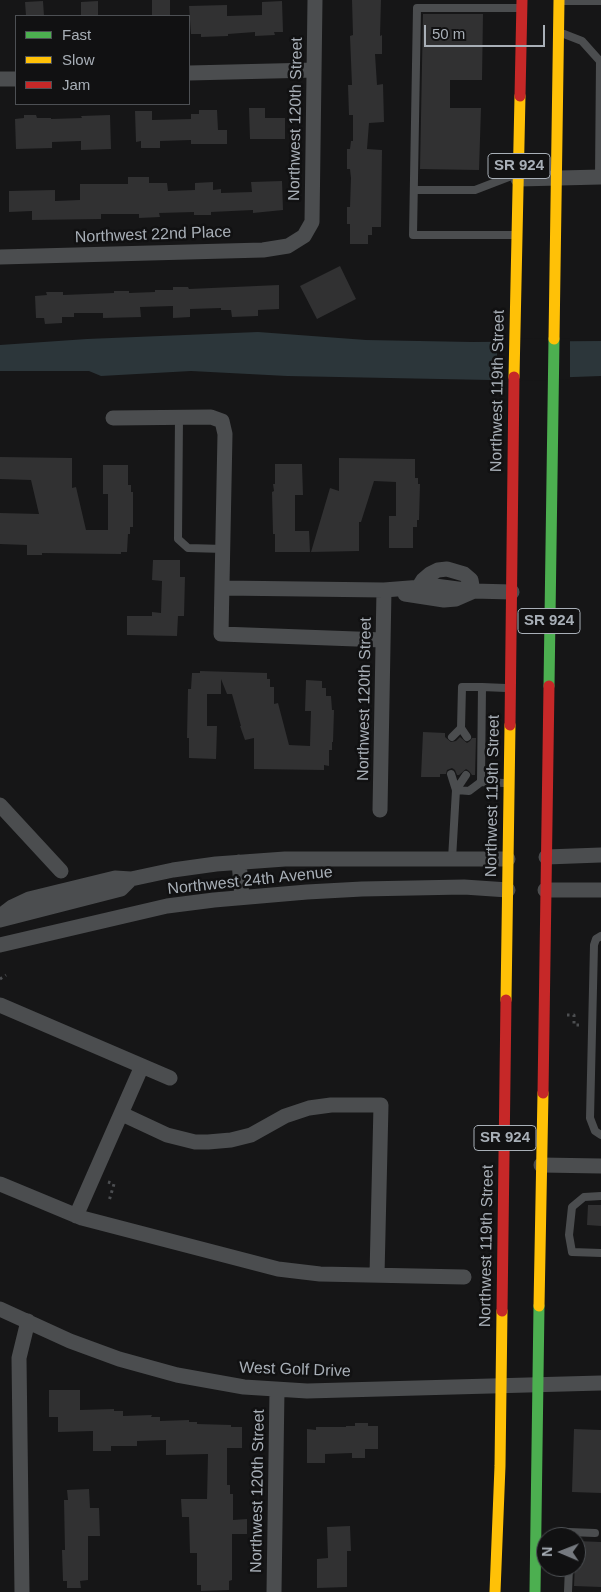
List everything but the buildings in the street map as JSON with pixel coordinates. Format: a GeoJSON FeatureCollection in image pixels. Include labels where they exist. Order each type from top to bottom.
{"type":"FeatureCollection","features":[{"type":"Feature","properties":{"kind":"highway","name":"SR 924"},"geometry":{"type":"LineString","coordinates":[[535,1592],[541,1165],[541,857],[553,386],[559,0]]}},
{"type":"Feature","properties":{"kind":"highway","name":"Northwest 119th Street"},"geometry":{"type":"LineString","coordinates":[[495,1592],[513,858],[509,783],[515,332],[522,4]]}},
{"type":"Feature","properties":{"kind":"street","name":"Northwest 120th Street"},"geometry":{"type":"LineString","coordinates":[[304,236],[312,222],[315,0]]}},
{"type":"Feature","properties":{"kind":"street"},"geometry":{"type":"LineString","coordinates":[[190,74],[314,70]]}},
{"type":"Feature","properties":{"kind":"street"},"geometry":{"type":"LineString","coordinates":[[0,79],[15,79]]}},
{"type":"Feature","properties":{"kind":"street"},"geometry":{"type":"LineString","coordinates":[[518,176],[557,178],[600,177]]}},
{"type":"Feature","properties":{"kind":"street","name":"Northwest 22nd Place"},"geometry":{"type":"LineString","coordinates":[[0,257],[263,250],[288,246],[304,236]]}},
{"type":"Feature","properties":{"kind":"street"},"geometry":{"type":"LineString","coordinates":[[113,418],[211,417],[222,421],[225,434],[221,634],[383,640]]}},
{"type":"Feature","properties":{"kind":"street"},"geometry":{"type":"LineString","coordinates":[[223,588],[384,590],[418,588],[430,574],[438,570],[447,569],[464,574],[471,580],[473,591]]}},
{"type":"Feature","properties":{"kind":"street","name":"Northwest 120th Street"},"geometry":{"type":"LineString","coordinates":[[380,810],[384,590]]}},
{"type":"Feature","properties":{"kind":"street"},"geometry":{"type":"LineString","coordinates":[[384,590],[444,600],[456,599],[473,591],[512,592]]}},
{"type":"Feature","properties":{"kind":"street"},"geometry":{"type":"LineString","coordinates":[[2,810],[62,870]]}},
{"type":"Feature","properties":{"kind":"street"},"geometry":{"type":"LineString","coordinates":[[541,857],[601,855]]}},
{"type":"Feature","properties":{"kind":"street","name":"Northwest 24th Avenue"},"geometry":{"type":"LineString","coordinates":[[0,918],[12,907],[29,899],[115,878],[131,878],[194,866],[285,859],[513,858]]}},
{"type":"Feature","properties":{"kind":"street"},"geometry":{"type":"LineString","coordinates":[[239,862],[242,897]]}},
{"type":"Feature","properties":{"kind":"street","name":"Northwest 24th Avenue"},"geometry":{"type":"LineString","coordinates":[[0,918],[31,913],[121,889],[131,878]]}},
{"type":"Feature","properties":{"kind":"street","name":"Northwest 24th Avenue"},"geometry":{"type":"LineString","coordinates":[[0,945],[167,906],[242,897],[391,888],[512,890]]}},
{"type":"Feature","properties":{"kind":"street"},"geometry":{"type":"LineString","coordinates":[[541,890],[601,890]]}},
{"type":"Feature","properties":{"kind":"street"},"geometry":{"type":"LineString","coordinates":[[31,913],[36,937]]}},
{"type":"Feature","properties":{"kind":"street"},"geometry":{"type":"LineString","coordinates":[[0,1005],[170,1078]]}},
{"type":"Feature","properties":{"kind":"street"},"geometry":{"type":"LineString","coordinates":[[76,1216],[142,1066]]}},
{"type":"Feature","properties":{"kind":"street"},"geometry":{"type":"LineString","coordinates":[[122,1114],[167,1134],[194,1142],[208,1142],[241,1138],[261,1130],[285,1116],[309,1108],[331,1105],[381,1105],[377,1275]]}},
{"type":"Feature","properties":{"kind":"street"},"geometry":{"type":"LineString","coordinates":[[541,1165],[601,1166]]}},
{"type":"Feature","properties":{"kind":"street"},"geometry":{"type":"LineString","coordinates":[[0,1184],[76,1216],[135,1233],[287,1271],[320,1274],[464,1277]]}},
{"type":"Feature","properties":{"kind":"street","name":"West Golf Drive"},"geometry":{"type":"LineString","coordinates":[[0,1309],[92,1350],[138,1365],[215,1382],[277,1390],[601,1383]]}},
{"type":"Feature","properties":{"kind":"street"},"geometry":{"type":"LineString","coordinates":[[22,1592],[19,1358],[28,1321]]}},
{"type":"Feature","properties":{"kind":"street","name":"Northwest 120th Street"},"geometry":{"type":"LineString","coordinates":[[274,1592],[277,1390]]}},
{"type":"Feature","properties":{"kind":"lane"},"geometry":{"type":"LineString","coordinates":[[559,0],[601,1]]}},
{"type":"Feature","properties":{"kind":"lane"},"geometry":{"type":"LineString","coordinates":[[517,235],[413,235],[417,8],[522,4]]}},
{"type":"Feature","properties":{"kind":"lane"},"geometry":{"type":"LineString","coordinates":[[559,32],[582,41],[601,60],[600,177]]}},
{"type":"Feature","properties":{"kind":"lane"},"geometry":{"type":"LineString","coordinates":[[414,190],[475,190],[518,176]]}},
{"type":"Feature","properties":{"kind":"lane"},"geometry":{"type":"LineString","coordinates":[[179,417],[178,539],[188,548],[224,548]]}},
{"type":"Feature","properties":{"kind":"lane"},"geometry":{"type":"LineString","coordinates":[[481,782],[482,687]]}},
{"type":"Feature","properties":{"kind":"lane"},"geometry":{"type":"LineString","coordinates":[[467,738],[461,728],[462,688],[511,688]]}},
{"type":"Feature","properties":{"kind":"lane"},"geometry":{"type":"LineString","coordinates":[[452,737],[461,728]]}},
{"type":"Feature","properties":{"kind":"lane"},"geometry":{"type":"LineString","coordinates":[[451,774],[456,790],[452,859]]}},
{"type":"Feature","properties":{"kind":"lane"},"geometry":{"type":"LineString","coordinates":[[456,790],[466,775]]}},
{"type":"Feature","properties":{"kind":"lane"},"geometry":{"type":"LineString","coordinates":[[456,790],[469,790],[481,782],[509,783]]}},
{"type":"Feature","properties":{"kind":"lane"},"geometry":{"type":"LineString","coordinates":[[601,936],[596,939],[594,945],[590,1118],[594,1131],[601,1135]]}},
{"type":"Feature","properties":{"kind":"lane"},"geometry":{"type":"LineString","coordinates":[[601,1196],[584,1198],[576,1202],[572,1207],[569,1236],[572,1252],[601,1252]]}},
{"type":"Feature","properties":{"kind":"lane"},"geometry":{"type":"LineString","coordinates":[[586,1533],[595,1533]]}},
{"type":"Feature","properties":{"kind":"lane"},"geometry":{"type":"LineString","coordinates":[[568,1592],[569,1577]]}},
{"type":"Feature","properties":{"kind":"path"},"geometry":{"type":"LineString","coordinates":[[0,979],[6,975]]}},
{"type":"Feature","properties":{"kind":"path"},"geometry":{"type":"LineString","coordinates":[[567,1015],[574,1015],[574,1025],[585,1025]]}},
{"type":"Feature","properties":{"kind":"path"},"geometry":{"type":"LineString","coordinates":[[108,1182],[114,1184],[109,1201]]}},
{"type":"Feature","properties":{"kind":"shaded area"},"geometry":{"type":"Polygon","coordinates":[[[258,332],[366,340],[472,342],[601,341],[601,376],[491,380],[287,376],[191,371],[101,376],[89,371],[0,371],[0,345],[87,339],[258,332]]]}},
{"type":"Feature","properties":{"kind":"pier"},"geometry":{"type":"Polygon","coordinates":[[[570,338],[570,379],[497,382],[497,339],[570,338]]]}},
{"type":"Feature","properties":{"kind":"traffic: fast"},"geometry":{"type":"LineString","coordinates":[[549,686],[554,339]]}},
{"type":"Feature","properties":{"kind":"traffic: fast"},"geometry":{"type":"LineString","coordinates":[[535,1592],[539,1306]]}},
{"type":"Feature","properties":{"kind":"traffic: slow"},"geometry":{"type":"LineString","coordinates":[[554,339],[559,0]]}},
{"type":"Feature","properties":{"kind":"traffic: slow"},"geometry":{"type":"LineString","coordinates":[[514,377],[520,96]]}},
{"type":"Feature","properties":{"kind":"traffic: slow"},"geometry":{"type":"LineString","coordinates":[[506,1000],[510,725]]}},
{"type":"Feature","properties":{"kind":"traffic: slow"},"geometry":{"type":"LineString","coordinates":[[539,1306],[543,1093]]}},
{"type":"Feature","properties":{"kind":"traffic: slow"},"geometry":{"type":"LineString","coordinates":[[495,1592],[500,1466],[502,1311]]}},
{"type":"Feature","properties":{"kind":"traffic: jam"},"geometry":{"type":"LineString","coordinates":[[520,96],[522,0]]}},
{"type":"Feature","properties":{"kind":"traffic: jam"},"geometry":{"type":"LineString","coordinates":[[510,725],[514,377]]}},
{"type":"Feature","properties":{"kind":"traffic: jam"},"geometry":{"type":"LineString","coordinates":[[543,1093],[549,686]]}},
{"type":"Feature","properties":{"kind":"traffic: jam"},"geometry":{"type":"LineString","coordinates":[[502,1311],[506,1000]]}}]}
